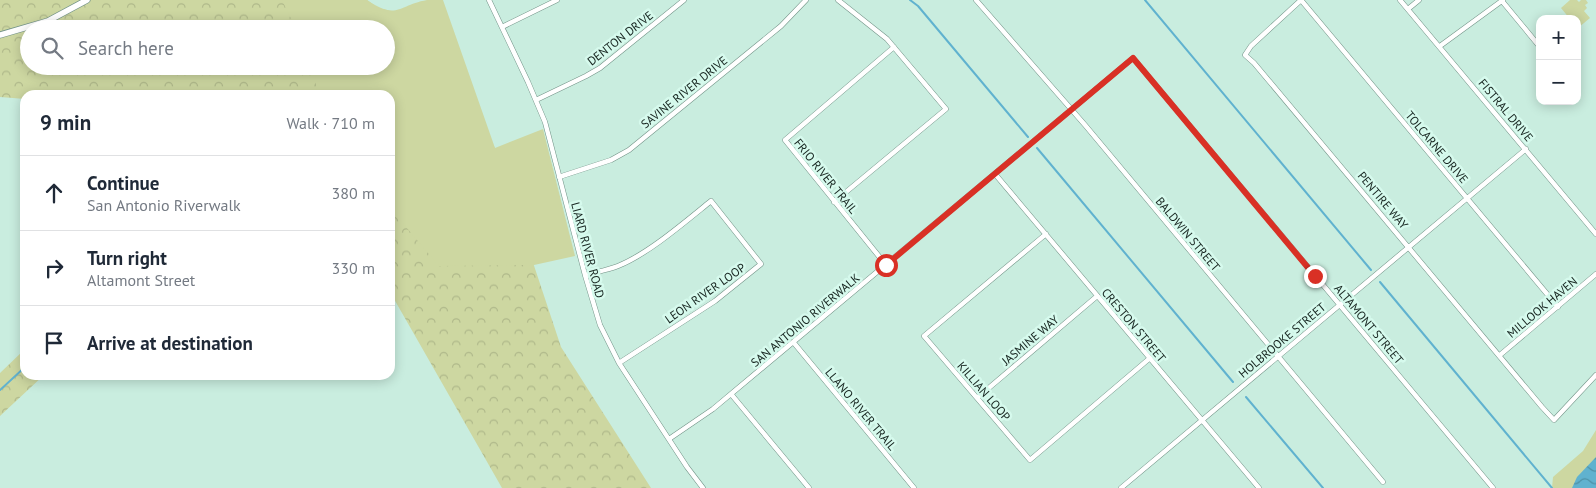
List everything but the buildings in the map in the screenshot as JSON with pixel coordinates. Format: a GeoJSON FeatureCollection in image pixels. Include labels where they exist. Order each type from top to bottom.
{"type":"FeatureCollection","features":[{"type":"Feature","properties":{"kind":"street"},"geometry":{"type":"LineString","coordinates":[[50,20],[87,0]]}},
{"type":"Feature","properties":{"kind":"street","name":"LIARD RIVER ROAD"},"geometry":{"type":"LineString","coordinates":[[489,0],[536,100],[547,129],[595,313],[619,363],[703,488]]}},
{"type":"Feature","properties":{"kind":"street"},"geometry":{"type":"LineString","coordinates":[[502,27],[557,0]]}},
{"type":"Feature","properties":{"kind":"street","name":"DENTON DRIVE"},"geometry":{"type":"LineString","coordinates":[[536,100],[600,68],[684,0]]}},
{"type":"Feature","properties":{"kind":"street","name":"SAVINE RIVER DRIVE"},"geometry":{"type":"LineString","coordinates":[[559,176],[611,160],[628,150],[781,26],[806,0]]}},
{"type":"Feature","properties":{"kind":"street"},"geometry":{"type":"LineString","coordinates":[[834,202],[946,109],[878,30],[838,0]]}},
{"type":"Feature","properties":{"kind":"street","name":"BALDWIN STREET"},"geometry":{"type":"LineString","coordinates":[[976,0],[1071,109],[1383,482]]}},
{"type":"Feature","properties":{"kind":"street","name":"TOLCARNE DRIVE"},"geometry":{"type":"LineString","coordinates":[[1301,0],[1558,307]]}},
{"type":"Feature","properties":{"kind":"street","name":"PENTIRE WAY"},"geometry":{"type":"LineString","coordinates":[[1301,0],[1251,46],[1245,54],[1410,247],[1554,420],[1596,375]]}},
{"type":"Feature","properties":{"kind":"street","name":"FISTRAL DRIVE"},"geometry":{"type":"LineString","coordinates":[[1400,0],[1596,234]]}},
{"type":"Feature","properties":{"kind":"street"},"geometry":{"type":"LineString","coordinates":[[1408,9],[1419,0]]}},
{"type":"Feature","properties":{"kind":"street"},"geometry":{"type":"LineString","coordinates":[[1440,46],[1503,0],[1536,42]]}},
{"type":"Feature","properties":{"kind":"street"},"geometry":{"type":"LineString","coordinates":[[0,35],[20,29]]}},
{"type":"Feature","properties":{"kind":"street","name":"FRIO RIVER TRAIL"},"geometry":{"type":"LineString","coordinates":[[886,265],[785,140],[894,48]]}},
{"type":"Feature","properties":{"kind":"street","name":"SAN ANTONIO RIVERWALK"},"geometry":{"type":"LineString","coordinates":[[669,439],[707,414],[794,343],[1133,58]]}},
{"type":"Feature","properties":{"kind":"street","name":"ALTAMONT STREET"},"geometry":{"type":"LineString","coordinates":[[1133,58],[1493,488]]}},
{"type":"Feature","properties":{"kind":"street","name":"HOLBROOKE STREET"},"geometry":{"type":"LineString","coordinates":[[1121,488],[1526,149]]}},
{"type":"Feature","properties":{"kind":"street","name":"CRESTON STREET"},"geometry":{"type":"LineString","coordinates":[[995,174],[1259,488]]}},
{"type":"Feature","properties":{"kind":"street","name":"LEON RIVER LOOP"},"geometry":{"type":"LineString","coordinates":[[584,275],[619,266],[681,225],[711,201],[761,264],[715,301],[619,363]]}},
{"type":"Feature","properties":{"kind":"street","name":"KILLIAN LOOP"},"geometry":{"type":"LineString","coordinates":[[1046,234],[924,336],[1030,460],[1150,358]]}},
{"type":"Feature","properties":{"kind":"street","name":"MILLOOK HAVEN"},"geometry":{"type":"LineString","coordinates":[[1500,355],[1596,274]]}},
{"type":"Feature","properties":{"kind":"street","name":"JASMINE WAY"},"geometry":{"type":"LineString","coordinates":[[977,398],[1096,296]]}},
{"type":"Feature","properties":{"kind":"street","name":"LLANO RIVER TRAIL"},"geometry":{"type":"LineString","coordinates":[[794,343],[914,488]]}},
{"type":"Feature","properties":{"kind":"street"},"geometry":{"type":"LineString","coordinates":[[731,394],[809,488]]}},
{"type":"Feature","properties":{"kind":"green space"},"geometry":{"type":"Polygon","coordinates":[[[0,0],[367,0],[378,8],[415,16],[495,148],[561,347],[651,488],[502,488],[395,301],[395,90],[20,90],[20,99],[0,97],[0,0]]]}},
{"type":"Feature","properties":{"kind":"green space"},"geometry":{"type":"Polygon","coordinates":[[[282,0],[367,0],[385,10],[392,11],[417,2],[443,0],[495,148],[543,129],[575,256],[534,265],[439,266],[395,214],[395,90],[316,90],[315,75],[395,75],[395,20],[292,20],[282,0]]]}},
{"type":"Feature","properties":{"kind":"green space"},"geometry":{"type":"Polygon","coordinates":[[[1570,0],[1577,0],[1579,2],[1586,0],[1588,3],[1585,5],[1587,8],[1584,11],[1590,18],[1581,26],[1581,15],[1567,15],[1561,8],[1570,0]]]}},
{"type":"Feature","properties":{"kind":"green space"},"geometry":{"type":"Polygon","coordinates":[[[20,354],[20,380],[39,380],[0,416],[0,373],[20,354]]]}},
{"type":"Feature","properties":{"kind":"green space"},"geometry":{"type":"Polygon","coordinates":[[[1596,430],[1596,488],[1552,488],[1553,477],[1583,451],[1596,430]]]}},
{"type":"Feature","properties":{"kind":"water"},"geometry":{"type":"Polygon","coordinates":[[[1596,457],[1596,488],[1572,488],[1577,477],[1596,457]]]}},
{"type":"Feature","properties":{"kind":"waterway"},"geometry":{"type":"LineString","coordinates":[[910,0],[918,6],[1028,137]]}},
{"type":"Feature","properties":{"kind":"waterway"},"geometry":{"type":"LineString","coordinates":[[1145,0],[1371,270]]}},
{"type":"Feature","properties":{"kind":"waterway"},"geometry":{"type":"LineString","coordinates":[[1037,148],[1233,382]]}},
{"type":"Feature","properties":{"kind":"waterway"},"geometry":{"type":"LineString","coordinates":[[1380,282],[1552,488]]}},
{"type":"Feature","properties":{"kind":"waterway"},"geometry":{"type":"LineString","coordinates":[[0,390],[20,372]]}},
{"type":"Feature","properties":{"kind":"waterway"},"geometry":{"type":"LineString","coordinates":[[1246,397],[1323,488]]}},
{"type":"Feature","properties":{"kind":"route"},"geometry":{"type":"LineString","coordinates":[[886,265],[1133,58],[1315,276]]}}]}
